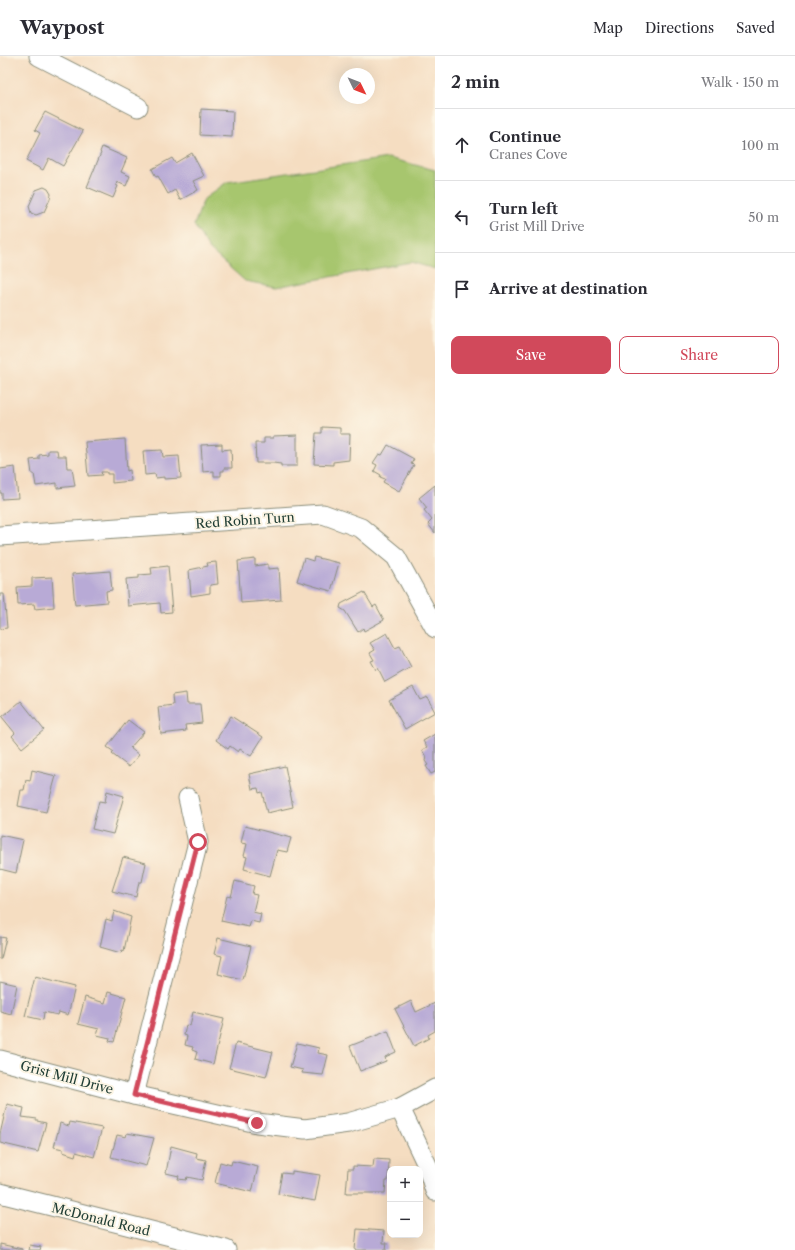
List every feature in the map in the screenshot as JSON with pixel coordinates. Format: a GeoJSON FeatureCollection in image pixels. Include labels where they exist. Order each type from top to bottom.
{"type":"FeatureCollection","features":[{"type":"Feature","properties":{"kind":"street"},"geometry":{"type":"LineString","coordinates":[[40,56],[138,107]]}},
{"type":"Feature","properties":{"kind":"street","name":"Red Robin Turn"},"geometry":{"type":"LineString","coordinates":[[0,536],[323,514],[361,528],[396,557],[435,628]]}},
{"type":"Feature","properties":{"kind":"street"},"geometry":{"type":"LineString","coordinates":[[134,1095],[198,842],[188,798]]}},
{"type":"Feature","properties":{"kind":"street","name":"Grist Mill Drive"},"geometry":{"type":"LineString","coordinates":[[0,1060],[134,1095],[257,1123],[305,1129],[348,1123],[400,1108],[435,1089]]}},
{"type":"Feature","properties":{"kind":"street"},"geometry":{"type":"LineString","coordinates":[[400,1108],[427,1165],[435,1191]]}},
{"type":"Feature","properties":{"kind":"street","name":"McDonald Road"},"geometry":{"type":"LineString","coordinates":[[0,1193],[226,1250]]}},
{"type":"Feature","properties":{"kind":"green space"},"geometry":{"type":"Polygon","coordinates":[[[388,158],[435,170],[435,269],[411,262],[276,287],[245,281],[209,249],[194,225],[204,199],[227,182],[388,158]]]}},
{"type":"Feature","properties":{"kind":"building"},"geometry":{"type":"Polygon","coordinates":[[[201,109],[233,111],[232,137],[200,135],[201,109]]]}},
{"type":"Feature","properties":{"kind":"building"},"geometry":{"type":"Polygon","coordinates":[[[45,112],[83,131],[63,166],[49,158],[43,170],[26,161],[40,133],[35,130],[45,112]]]}},
{"type":"Feature","properties":{"kind":"building"},"geometry":{"type":"Polygon","coordinates":[[[102,147],[127,158],[121,172],[130,176],[126,186],[117,182],[116,185],[118,186],[113,198],[87,187],[102,147]]]}},
{"type":"Feature","properties":{"kind":"building"},"geometry":{"type":"Polygon","coordinates":[[[192,153],[204,176],[193,181],[198,190],[180,200],[175,190],[168,194],[158,176],[156,177],[152,169],[172,158],[175,163],[192,153]]]}},
{"type":"Feature","properties":{"kind":"building"},"geometry":{"type":"Polygon","coordinates":[[[44,187],[48,189],[51,194],[50,199],[44,212],[36,215],[31,213],[29,206],[36,190],[44,187]]]}},
{"type":"Feature","properties":{"kind":"building"},"geometry":{"type":"Polygon","coordinates":[[[322,427],[340,428],[340,434],[350,434],[349,460],[333,462],[333,465],[314,464],[316,433],[322,433],[322,427]]]}},
{"type":"Feature","properties":{"kind":"building"},"geometry":{"type":"Polygon","coordinates":[[[297,435],[297,466],[281,466],[281,464],[273,463],[256,463],[255,443],[264,443],[264,438],[273,438],[273,436],[297,435]]]}},
{"type":"Feature","properties":{"kind":"building"},"geometry":{"type":"Polygon","coordinates":[[[125,439],[127,471],[130,470],[131,481],[112,483],[112,474],[107,474],[107,472],[101,472],[102,475],[88,476],[85,442],[125,439]]]}},
{"type":"Feature","properties":{"kind":"building"},"geometry":{"type":"Polygon","coordinates":[[[222,444],[222,450],[231,449],[232,468],[224,468],[224,471],[221,471],[221,476],[214,476],[214,471],[203,472],[201,445],[222,444]]]}},
{"type":"Feature","properties":{"kind":"building"},"geometry":{"type":"Polygon","coordinates":[[[388,445],[414,459],[411,464],[414,465],[399,491],[383,482],[385,479],[380,477],[381,475],[374,471],[377,465],[373,463],[379,454],[382,455],[388,445]]]}},
{"type":"Feature","properties":{"kind":"building"},"geometry":{"type":"Polygon","coordinates":[[[48,450],[57,450],[58,456],[66,456],[67,468],[72,468],[75,486],[57,488],[57,483],[36,486],[30,460],[39,459],[39,455],[48,454],[48,450]]]}},
{"type":"Feature","properties":{"kind":"building"},"geometry":{"type":"Polygon","coordinates":[[[162,450],[163,457],[179,456],[181,478],[164,479],[164,477],[156,478],[155,474],[145,475],[143,451],[162,450]]]}},
{"type":"Feature","properties":{"kind":"building"},"geometry":{"type":"Polygon","coordinates":[[[15,467],[18,498],[2,499],[2,493],[0,493],[0,469],[15,467]]]}},
{"type":"Feature","properties":{"kind":"building"},"geometry":{"type":"Polygon","coordinates":[[[435,485],[435,533],[428,524],[432,520],[424,510],[427,508],[419,498],[435,485]]]}},
{"type":"Feature","properties":{"kind":"building"},"geometry":{"type":"Polygon","coordinates":[[[314,557],[339,563],[331,591],[297,581],[304,558],[313,561],[314,557]]]}},
{"type":"Feature","properties":{"kind":"building"},"geometry":{"type":"Polygon","coordinates":[[[255,559],[255,566],[268,564],[268,569],[279,568],[281,600],[241,603],[238,561],[255,559]]]}},
{"type":"Feature","properties":{"kind":"building"},"geometry":{"type":"Polygon","coordinates":[[[216,562],[218,584],[210,585],[210,593],[191,596],[189,570],[208,566],[207,563],[216,562]]]}},
{"type":"Feature","properties":{"kind":"building"},"geometry":{"type":"Polygon","coordinates":[[[168,566],[172,612],[161,613],[160,603],[128,606],[126,579],[139,578],[139,575],[152,574],[151,568],[168,566]]]}},
{"type":"Feature","properties":{"kind":"building"},"geometry":{"type":"Polygon","coordinates":[[[110,571],[112,590],[106,591],[107,602],[75,605],[72,574],[110,571]]]}},
{"type":"Feature","properties":{"kind":"building"},"geometry":{"type":"Polygon","coordinates":[[[52,577],[54,607],[35,609],[34,604],[18,605],[17,587],[32,586],[32,578],[52,577]]]}},
{"type":"Feature","properties":{"kind":"building"},"geometry":{"type":"Polygon","coordinates":[[[364,592],[373,607],[376,605],[384,620],[364,631],[363,628],[358,632],[345,611],[340,608],[341,604],[364,592]]]}},
{"type":"Feature","properties":{"kind":"building"},"geometry":{"type":"Polygon","coordinates":[[[0,594],[4,594],[7,628],[0,629],[0,594]]]}},
{"type":"Feature","properties":{"kind":"building"},"geometry":{"type":"Polygon","coordinates":[[[387,633],[395,648],[400,646],[411,667],[385,682],[378,668],[376,670],[371,661],[374,660],[370,653],[375,650],[370,643],[387,633]]]}},
{"type":"Feature","properties":{"kind":"building"},"geometry":{"type":"Polygon","coordinates":[[[413,687],[420,700],[427,697],[435,712],[405,729],[389,700],[413,687]]]}},
{"type":"Feature","properties":{"kind":"building"},"geometry":{"type":"Polygon","coordinates":[[[186,693],[187,704],[200,704],[202,723],[185,725],[186,731],[161,734],[158,707],[173,705],[172,695],[186,693]]]}},
{"type":"Feature","properties":{"kind":"building"},"geometry":{"type":"Polygon","coordinates":[[[21,701],[44,730],[22,748],[12,736],[15,733],[2,717],[21,701]]]}},
{"type":"Feature","properties":{"kind":"building"},"geometry":{"type":"Polygon","coordinates":[[[231,716],[263,737],[251,756],[240,749],[238,752],[230,746],[228,749],[216,740],[231,716]]]}},
{"type":"Feature","properties":{"kind":"building"},"geometry":{"type":"Polygon","coordinates":[[[128,720],[144,732],[130,748],[139,755],[129,767],[112,754],[114,752],[107,747],[128,720]]]}},
{"type":"Feature","properties":{"kind":"building"},"geometry":{"type":"Polygon","coordinates":[[[435,734],[435,772],[431,774],[426,766],[428,765],[425,761],[426,757],[422,750],[427,747],[423,741],[435,734]]]}},
{"type":"Feature","properties":{"kind":"building"},"geometry":{"type":"Polygon","coordinates":[[[285,766],[293,807],[267,813],[262,792],[259,793],[258,788],[252,789],[249,774],[285,766]]]}},
{"type":"Feature","properties":{"kind":"building"},"geometry":{"type":"Polygon","coordinates":[[[32,770],[56,776],[46,812],[18,806],[21,790],[24,790],[26,780],[30,781],[32,770]]]}},
{"type":"Feature","properties":{"kind":"building"},"geometry":{"type":"Polygon","coordinates":[[[107,791],[124,796],[113,834],[92,829],[99,801],[105,802],[107,791]]]}},
{"type":"Feature","properties":{"kind":"building"},"geometry":{"type":"Polygon","coordinates":[[[245,826],[291,838],[287,852],[277,850],[270,876],[244,869],[247,857],[244,856],[247,844],[241,843],[245,826]]]}},
{"type":"Feature","properties":{"kind":"building"},"geometry":{"type":"Polygon","coordinates":[[[0,835],[23,840],[16,873],[0,869],[0,835]]]}},
{"type":"Feature","properties":{"kind":"building"},"geometry":{"type":"Polygon","coordinates":[[[123,857],[146,863],[142,882],[139,882],[136,897],[112,891],[123,857]]]}},
{"type":"Feature","properties":{"kind":"building"},"geometry":{"type":"Polygon","coordinates":[[[235,881],[254,886],[252,894],[257,895],[253,912],[261,914],[259,923],[251,921],[249,927],[221,921],[227,896],[231,897],[235,881]]]}},
{"type":"Feature","properties":{"kind":"building"},"geometry":{"type":"Polygon","coordinates":[[[114,911],[131,917],[124,951],[122,950],[121,953],[100,947],[106,919],[112,921],[114,911]]]}},
{"type":"Feature","properties":{"kind":"building"},"geometry":{"type":"Polygon","coordinates":[[[0,937],[6,938],[1,959],[0,959],[0,937]]]}},
{"type":"Feature","properties":{"kind":"building"},"geometry":{"type":"Polygon","coordinates":[[[218,938],[251,946],[243,980],[218,974],[222,956],[214,954],[218,938]]]}},
{"type":"Feature","properties":{"kind":"building"},"geometry":{"type":"Polygon","coordinates":[[[35,977],[75,987],[68,1015],[59,1012],[58,1015],[44,1012],[43,1020],[25,1016],[35,977]]]}},
{"type":"Feature","properties":{"kind":"building"},"geometry":{"type":"Polygon","coordinates":[[[0,981],[17,985],[11,1014],[0,1011],[0,981]]]}},
{"type":"Feature","properties":{"kind":"building"},"geometry":{"type":"Polygon","coordinates":[[[108,992],[126,997],[114,1042],[109,1041],[110,1038],[97,1035],[99,1029],[78,1024],[85,997],[105,1003],[108,992]]]}},
{"type":"Feature","properties":{"kind":"building"},"geometry":{"type":"Polygon","coordinates":[[[411,1001],[416,1012],[435,1003],[435,1031],[428,1035],[429,1038],[414,1046],[395,1009],[411,1001]]]}},
{"type":"Feature","properties":{"kind":"building"},"geometry":{"type":"Polygon","coordinates":[[[193,1012],[224,1019],[213,1064],[195,1059],[197,1052],[192,1050],[193,1047],[185,1045],[187,1036],[184,1035],[186,1025],[190,1026],[193,1012]]]}},
{"type":"Feature","properties":{"kind":"building"},"geometry":{"type":"Polygon","coordinates":[[[388,1031],[396,1052],[385,1057],[386,1061],[360,1071],[350,1046],[388,1031]]]}},
{"type":"Feature","properties":{"kind":"building"},"geometry":{"type":"Polygon","coordinates":[[[236,1043],[273,1052],[266,1077],[229,1068],[236,1043]]]}},
{"type":"Feature","properties":{"kind":"building"},"geometry":{"type":"Polygon","coordinates":[[[297,1043],[319,1048],[318,1053],[328,1055],[323,1075],[302,1073],[303,1070],[290,1067],[297,1043]]]}},
{"type":"Feature","properties":{"kind":"building"},"geometry":{"type":"Polygon","coordinates":[[[7,1104],[24,1108],[22,1117],[37,1119],[37,1121],[46,1123],[38,1152],[0,1143],[0,1134],[7,1104]]]}},
{"type":"Feature","properties":{"kind":"building"},"geometry":{"type":"Polygon","coordinates":[[[70,1122],[102,1128],[94,1157],[76,1152],[75,1156],[63,1152],[63,1149],[54,1147],[60,1123],[69,1126],[70,1122]]]}},
{"type":"Feature","properties":{"kind":"building"},"geometry":{"type":"Polygon","coordinates":[[[127,1133],[154,1138],[146,1166],[111,1157],[117,1135],[126,1137],[127,1133]]]}},
{"type":"Feature","properties":{"kind":"building"},"geometry":{"type":"Polygon","coordinates":[[[171,1146],[197,1153],[196,1158],[206,1160],[202,1180],[187,1177],[186,1180],[178,1179],[179,1176],[166,1173],[171,1146]]]}},
{"type":"Feature","properties":{"kind":"building"},"geometry":{"type":"Polygon","coordinates":[[[374,1159],[389,1160],[389,1166],[387,1166],[385,1193],[346,1193],[348,1169],[353,1169],[353,1166],[373,1167],[374,1159]]]}},
{"type":"Feature","properties":{"kind":"building"},"geometry":{"type":"Polygon","coordinates":[[[232,1161],[258,1167],[252,1192],[215,1183],[220,1162],[231,1165],[232,1161]]]}},
{"type":"Feature","properties":{"kind":"building"},"geometry":{"type":"Polygon","coordinates":[[[292,1171],[320,1175],[315,1201],[278,1194],[282,1173],[292,1174],[292,1171]]]}},
{"type":"Feature","properties":{"kind":"building"},"geometry":{"type":"Polygon","coordinates":[[[357,1229],[384,1231],[383,1243],[387,1243],[386,1250],[355,1250],[357,1229]]]}},
{"type":"Feature","properties":{"kind":"building"},"geometry":{"type":"Polygon","coordinates":[[[0,1244],[22,1249],[22,1250],[0,1250],[0,1244]]]}},
{"type":"Feature","properties":{"kind":"building"},"geometry":{"type":"Polygon","coordinates":[[[30,1245],[41,1247],[40,1250],[29,1250],[30,1245]]]}},
{"type":"Feature","properties":{"kind":"route"},"geometry":{"type":"LineString","coordinates":[[198,842],[134,1095],[257,1123]]}}]}
